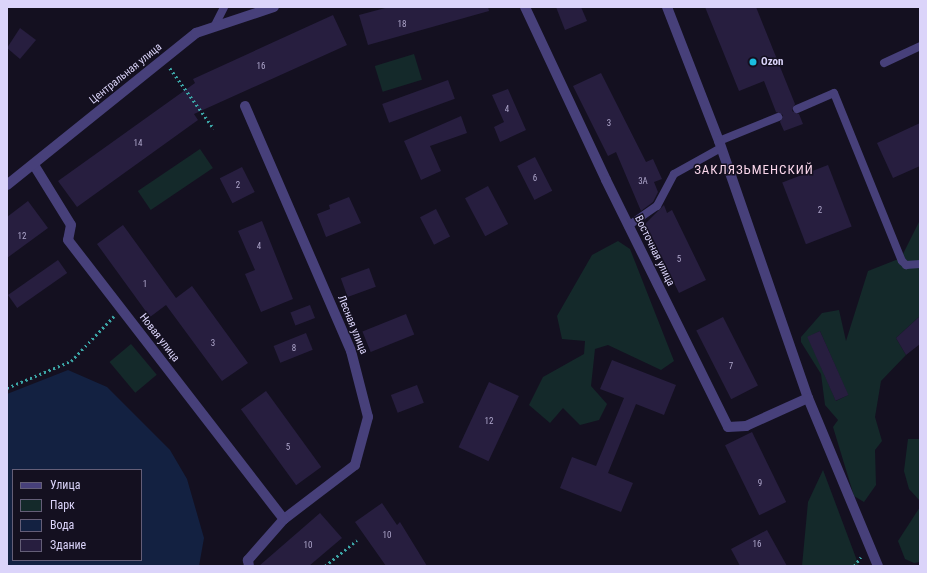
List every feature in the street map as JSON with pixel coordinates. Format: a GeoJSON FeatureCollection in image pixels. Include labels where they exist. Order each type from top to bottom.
{"type":"FeatureCollection","features":[{"type":"Feature","properties":{"kind":"street","name":"Центральная улица"},"geometry":{"type":"LineString","coordinates":[[7,185],[34,165],[196,33],[274,7]]}},
{"type":"Feature","properties":{"kind":"street","name":"Восточная улица"},"geometry":{"type":"LineString","coordinates":[[525,7],[628,226],[728,427],[746,426],[808,398]]}},
{"type":"Feature","properties":{"kind":"street"},"geometry":{"type":"LineString","coordinates":[[667,7],[720,144],[808,398],[878,566]]}},
{"type":"Feature","properties":{"kind":"street","name":"Лесная улица"},"geometry":{"type":"LineString","coordinates":[[245,106],[351,351],[368,417],[355,465],[284,519],[248,560],[249,566]]}},
{"type":"Feature","properties":{"kind":"street","name":"Новая улица"},"geometry":{"type":"LineString","coordinates":[[34,165],[72,225],[68,240],[284,519]]}},
{"type":"Feature","properties":{"kind":"lane"},"geometry":{"type":"LineString","coordinates":[[214,27],[224,7]]}},
{"type":"Feature","properties":{"kind":"lane"},"geometry":{"type":"LineString","coordinates":[[884,63],[920,46]]}},
{"type":"Feature","properties":{"kind":"lane"},"geometry":{"type":"LineString","coordinates":[[797,109],[834,93],[902,261],[906,265],[920,264]]}},
{"type":"Feature","properties":{"kind":"lane"},"geometry":{"type":"LineString","coordinates":[[628,226],[657,206],[674,174],[720,144],[778,117]]}},
{"type":"Feature","properties":{"kind":"path"},"geometry":{"type":"LineString","coordinates":[[164,59],[214,129]]}},
{"type":"Feature","properties":{"kind":"path"},"geometry":{"type":"LineString","coordinates":[[7,388],[71,361],[121,309]]}},
{"type":"Feature","properties":{"kind":"path"},"geometry":{"type":"LineString","coordinates":[[325,566],[357,540]]}},
{"type":"Feature","properties":{"kind":"green space"},"geometry":{"type":"Polygon","coordinates":[[[414,54],[422,80],[383,92],[375,66],[414,54]]]}},
{"type":"Feature","properties":{"kind":"green space"},"geometry":{"type":"Polygon","coordinates":[[[200,149],[213,168],[151,210],[138,191],[200,149]]]}},
{"type":"Feature","properties":{"kind":"green space"},"geometry":{"type":"Polygon","coordinates":[[[920,220],[920,316],[896,338],[906,355],[881,381],[875,417],[882,441],[875,450],[876,485],[864,502],[854,496],[833,427],[838,420],[825,405],[821,374],[801,342],[801,337],[822,313],[839,310],[846,341],[868,271],[901,258],[920,220]],[[820,331],[808,337],[836,401],[848,395],[820,331]]]}},
{"type":"Feature","properties":{"kind":"green space"},"geometry":{"type":"Polygon","coordinates":[[[618,241],[630,249],[674,361],[661,370],[608,345],[595,349],[591,386],[607,404],[599,420],[580,425],[563,408],[550,423],[529,405],[543,377],[584,354],[585,341],[562,339],[557,316],[592,255],[618,241]]]}},
{"type":"Feature","properties":{"kind":"green space"},"geometry":{"type":"Polygon","coordinates":[[[131,344],[157,375],[135,393],[110,362],[131,344]]]}},
{"type":"Feature","properties":{"kind":"green space"},"geometry":{"type":"Polygon","coordinates":[[[908,439],[920,439],[920,501],[909,489],[904,471],[908,439]]]}},
{"type":"Feature","properties":{"kind":"green space"},"geometry":{"type":"Polygon","coordinates":[[[823,470],[859,566],[802,566],[808,502],[823,470]]]}},
{"type":"Feature","properties":{"kind":"green space"},"geometry":{"type":"Polygon","coordinates":[[[920,507],[920,562],[914,563],[905,559],[898,541],[920,507]]]}},
{"type":"Feature","properties":{"kind":"water"},"geometry":{"type":"Polygon","coordinates":[[[68,370],[107,387],[170,450],[187,479],[204,538],[199,566],[7,566],[7,394],[68,370]]]}},
{"type":"Feature","properties":{"kind":"building"},"geometry":{"type":"Polygon","coordinates":[[[389,7],[488,7],[489,11],[368,45],[359,15],[389,7]]]}},
{"type":"Feature","properties":{"kind":"building"},"geometry":{"type":"Polygon","coordinates":[[[556,7],[581,7],[587,21],[565,30],[556,7]]]}},
{"type":"Feature","properties":{"kind":"building"},"geometry":{"type":"Polygon","coordinates":[[[705,7],[756,7],[795,104],[792,111],[799,114],[803,124],[784,131],[780,122],[783,115],[776,112],[764,81],[739,91],[705,7]]]}},
{"type":"Feature","properties":{"kind":"building"},"geometry":{"type":"Polygon","coordinates":[[[333,15],[347,45],[194,114],[198,120],[77,207],[58,181],[195,83],[193,79],[333,15]]]}},
{"type":"Feature","properties":{"kind":"building"},"geometry":{"type":"Polygon","coordinates":[[[20,28],[36,40],[20,59],[7,48],[20,28]]]}},
{"type":"Feature","properties":{"kind":"building"},"geometry":{"type":"Polygon","coordinates":[[[601,73],[646,162],[653,159],[662,179],[654,182],[658,192],[653,202],[641,211],[616,152],[608,156],[573,86],[601,73]]]}},
{"type":"Feature","properties":{"kind":"building"},"geometry":{"type":"Polygon","coordinates":[[[448,80],[455,99],[389,123],[382,104],[448,80]]]}},
{"type":"Feature","properties":{"kind":"building"},"geometry":{"type":"Polygon","coordinates":[[[508,89],[526,130],[500,142],[494,127],[504,122],[492,95],[508,89]]]}},
{"type":"Feature","properties":{"kind":"building"},"geometry":{"type":"Polygon","coordinates":[[[461,116],[467,133],[430,146],[441,171],[421,180],[404,141],[461,116]]]}},
{"type":"Feature","properties":{"kind":"building"},"geometry":{"type":"Polygon","coordinates":[[[920,123],[920,166],[893,178],[877,143],[920,123]]]}},
{"type":"Feature","properties":{"kind":"building"},"geometry":{"type":"Polygon","coordinates":[[[535,157],[552,191],[534,200],[517,166],[535,157]]]}},
{"type":"Feature","properties":{"kind":"building"},"geometry":{"type":"Polygon","coordinates":[[[828,165],[852,227],[806,244],[782,183],[828,165]]]}},
{"type":"Feature","properties":{"kind":"building"},"geometry":{"type":"Polygon","coordinates":[[[242,167],[255,192],[232,203],[220,178],[242,167]]]}},
{"type":"Feature","properties":{"kind":"building"},"geometry":{"type":"Polygon","coordinates":[[[488,186],[508,224],[485,236],[465,198],[488,186]]]}},
{"type":"Feature","properties":{"kind":"building"},"geometry":{"type":"Polygon","coordinates":[[[349,197],[361,223],[326,237],[317,214],[330,209],[329,205],[349,197]]]}},
{"type":"Feature","properties":{"kind":"building"},"geometry":{"type":"Polygon","coordinates":[[[28,201],[48,228],[7,258],[7,217],[28,201]]]}},
{"type":"Feature","properties":{"kind":"building"},"geometry":{"type":"Polygon","coordinates":[[[664,205],[667,213],[672,210],[706,280],[679,293],[645,224],[664,205]]]}},
{"type":"Feature","properties":{"kind":"building"},"geometry":{"type":"Polygon","coordinates":[[[436,209],[450,237],[434,245],[420,217],[436,209]]]}},
{"type":"Feature","properties":{"kind":"building"},"geometry":{"type":"Polygon","coordinates":[[[262,221],[293,299],[261,312],[245,274],[255,270],[238,231],[262,221]]]}},
{"type":"Feature","properties":{"kind":"building"},"geometry":{"type":"Polygon","coordinates":[[[123,225],[176,298],[192,286],[248,363],[222,381],[166,305],[150,317],[97,244],[123,225]]]}},
{"type":"Feature","properties":{"kind":"building"},"geometry":{"type":"Polygon","coordinates":[[[58,260],[67,273],[17,308],[8,295],[58,260]]]}},
{"type":"Feature","properties":{"kind":"building"},"geometry":{"type":"Polygon","coordinates":[[[369,268],[376,287],[348,297],[341,278],[369,268]]]}},
{"type":"Feature","properties":{"kind":"building"},"geometry":{"type":"Polygon","coordinates":[[[310,305],[315,318],[295,326],[290,313],[310,305]]]}},
{"type":"Feature","properties":{"kind":"building"},"geometry":{"type":"Polygon","coordinates":[[[406,314],[414,334],[371,352],[362,332],[406,314]]]}},
{"type":"Feature","properties":{"kind":"building"},"geometry":{"type":"Polygon","coordinates":[[[920,316],[920,344],[906,355],[896,338],[920,316]]]}},
{"type":"Feature","properties":{"kind":"building"},"geometry":{"type":"Polygon","coordinates":[[[723,317],[758,386],[731,399],[696,331],[723,317]]]}},
{"type":"Feature","properties":{"kind":"building"},"geometry":{"type":"Polygon","coordinates":[[[820,331],[848,395],[836,401],[807,337],[820,331]]]}},
{"type":"Feature","properties":{"kind":"building"},"geometry":{"type":"Polygon","coordinates":[[[306,333],[313,350],[280,363],[274,346],[306,333]]]}},
{"type":"Feature","properties":{"kind":"building"},"geometry":{"type":"Polygon","coordinates":[[[612,360],[676,385],[664,415],[636,404],[608,473],[633,483],[621,512],[560,488],[572,457],[596,466],[624,398],[600,389],[612,360]]]}},
{"type":"Feature","properties":{"kind":"building"},"geometry":{"type":"Polygon","coordinates":[[[489,382],[519,396],[488,461],[459,447],[489,382]]]}},
{"type":"Feature","properties":{"kind":"building"},"geometry":{"type":"Polygon","coordinates":[[[417,385],[424,403],[398,413],[391,395],[417,385]]]}},
{"type":"Feature","properties":{"kind":"building"},"geometry":{"type":"Polygon","coordinates":[[[266,391],[321,467],[296,485],[241,409],[266,391]]]}},
{"type":"Feature","properties":{"kind":"building"},"geometry":{"type":"Polygon","coordinates":[[[752,432],[786,502],[759,515],[725,445],[752,432]]]}},
{"type":"Feature","properties":{"kind":"building"},"geometry":{"type":"Polygon","coordinates":[[[382,503],[397,525],[400,522],[427,566],[386,566],[355,522],[382,503]]]}},
{"type":"Feature","properties":{"kind":"building"},"geometry":{"type":"Polygon","coordinates":[[[320,513],[342,538],[309,566],[259,566],[320,513]]]}},
{"type":"Feature","properties":{"kind":"building"},"geometry":{"type":"Polygon","coordinates":[[[767,530],[787,566],[740,566],[731,549],[767,530]]]}},
{"type":"Feature","properties":{"kind":"place","name":"Ozon"},"geometry":{"type":"Point","coordinates":[753,62]}},
{"type":"Feature","properties":{"kind":"district","name":"ЗАКЛЯЗЬМЕНСКИЙ"},"geometry":{"type":"Point","coordinates":[754,170]}}]}
